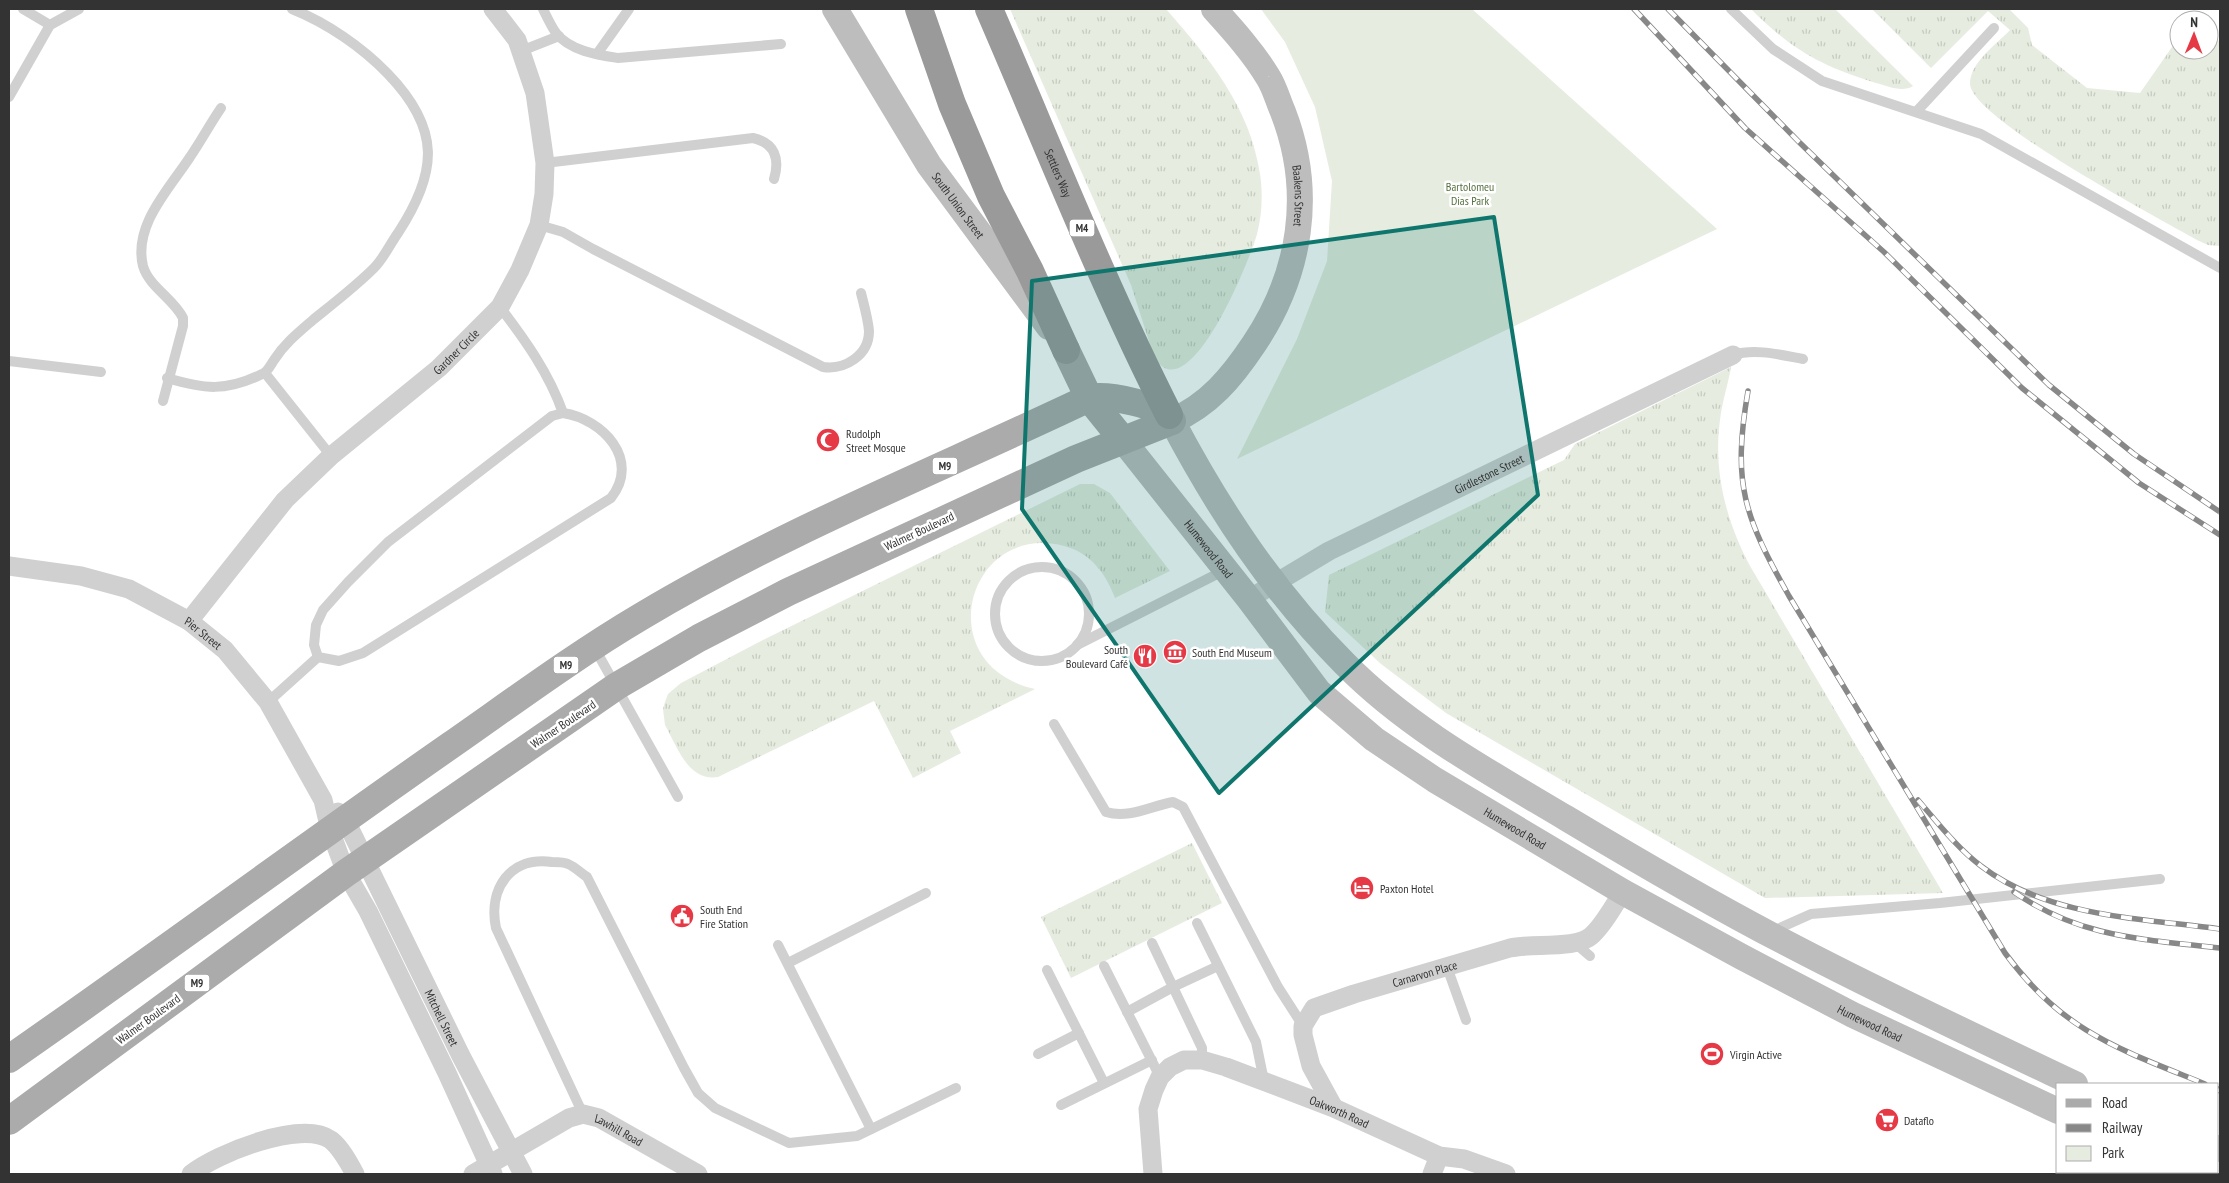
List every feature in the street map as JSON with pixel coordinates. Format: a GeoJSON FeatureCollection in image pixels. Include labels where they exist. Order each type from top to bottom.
{"type":"FeatureCollection","features":[{"type":"Feature","properties":{"kind":"highway"},"geometry":{"type":"LineString","coordinates":[[920,9],[952,104],[991,196],[1030,270],[1066,350]]}},
{"type":"Feature","properties":{"kind":"highway","name":"Settlers Way"},"geometry":{"type":"LineString","coordinates":[[989,9],[1058,173],[1141,360],[1171,418]]}},
{"type":"Feature","properties":{"kind":"main road","name":"South Union Street"},"geometry":{"type":"LineString","coordinates":[[835,9],[929,166],[1066,350],[1089,398]]}},
{"type":"Feature","properties":{"kind":"main road","name":"Baakens Street"},"geometry":{"type":"LineString","coordinates":[[1171,418],[1190,413],[1216,392],[1264,328],[1279,302],[1295,256],[1300,219],[1300,193],[1290,131],[1272,86],[1251,52],[1214,9]]}},
{"type":"Feature","properties":{"kind":"main road","name":"M9"},"geometry":{"type":"LineString","coordinates":[[9,1059],[593,646],[692,588],[800,533],[1089,398],[1108,396],[1160,410],[1171,418]]}},
{"type":"Feature","properties":{"kind":"main road","name":"Humewood Road"},"geometry":{"type":"LineString","coordinates":[[1089,398],[1249,599],[1318,692],[1374,739],[1435,780],[1623,892],[1853,1015],[2056,1110]]}},
{"type":"Feature","properties":{"kind":"main road","name":"Walmer Boulevard"},"geometry":{"type":"LineString","coordinates":[[9,1121],[356,866],[617,686],[699,638],[788,592],[1171,418]]}},
{"type":"Feature","properties":{"kind":"main road","name":"M4"},"geometry":{"type":"LineString","coordinates":[[1171,418],[1206,486],[1234,529],[1274,584],[1345,664],[1400,712],[1460,755],[1619,849],[1767,933],[1868,985],[2073,1083]]}},
{"type":"Feature","properties":{"kind":"street","name":"Gardner Circle"},"geometry":{"type":"LineString","coordinates":[[189,621],[285,500],[331,456],[439,368],[500,307],[520,270],[539,225],[544,194],[545,163],[535,93],[521,51],[517,40],[493,9]]}},
{"type":"Feature","properties":{"kind":"street","name":"Girdlestone Street"},"geometry":{"type":"LineString","coordinates":[[1249,599],[1329,551],[1733,355]]}},
{"type":"Feature","properties":{"kind":"street","name":"Pier Street"},"geometry":{"type":"LineString","coordinates":[[9,566],[81,576],[129,589],[189,621],[225,650],[268,702],[338,825],[356,866]]}},
{"type":"Feature","properties":{"kind":"street","name":"Mitchell Street"},"geometry":{"type":"LineString","coordinates":[[356,866],[461,1056],[523,1174]]}},
{"type":"Feature","properties":{"kind":"street","name":"Mitchell Street"},"geometry":{"type":"LineString","coordinates":[[356,866],[368,911],[447,1072],[485,1171]]}},
{"type":"Feature","properties":{"kind":"street","name":"Carnarvon Place"},"geometry":{"type":"LineString","coordinates":[[1303,1026],[1314,1008],[1330,1001],[1526,945],[1583,950],[1585,941],[1593,935],[1623,892]]}},
{"type":"Feature","properties":{"kind":"street"},"geometry":{"type":"LineString","coordinates":[[1303,1026],[1303,1035],[1311,1066],[1334,1108]]}},
{"type":"Feature","properties":{"kind":"street","name":"Oakworth Road"},"geometry":{"type":"LineString","coordinates":[[1165,1072],[1184,1060],[1202,1060],[1334,1108],[1439,1156],[1464,1159],[1506,1174]]}},
{"type":"Feature","properties":{"kind":"street"},"geometry":{"type":"LineString","coordinates":[[1153,1174],[1148,1109],[1165,1072]]}},
{"type":"Feature","properties":{"kind":"street","name":"Lawhill Road"},"geometry":{"type":"LineString","coordinates":[[485,1171],[569,1118],[582,1114],[599,1118],[698,1174]]}},
{"type":"Feature","properties":{"kind":"street"},"geometry":{"type":"LineString","coordinates":[[191,1174],[200,1167],[245,1146],[302,1133],[318,1134],[331,1140],[348,1161],[355,1174]]}},
{"type":"Feature","properties":{"kind":"street"},"geometry":{"type":"LineString","coordinates":[[1432,1174],[1439,1156]]}},
{"type":"Feature","properties":{"kind":"lane"},"geometry":{"type":"LineString","coordinates":[[23,9],[50,26]]}},
{"type":"Feature","properties":{"kind":"lane"},"geometry":{"type":"LineString","coordinates":[[9,97],[50,26],[79,9]]}},
{"type":"Feature","properties":{"kind":"lane"},"geometry":{"type":"LineString","coordinates":[[167,378],[202,388],[219,388],[265,373],[293,337],[375,267],[411,213],[423,188],[428,167],[428,144],[422,120],[400,87],[370,55],[332,30],[292,9]]}},
{"type":"Feature","properties":{"kind":"lane"},"geometry":{"type":"LineString","coordinates":[[542,9],[559,36],[579,49],[618,58],[781,44]]}},
{"type":"Feature","properties":{"kind":"lane"},"geometry":{"type":"LineString","coordinates":[[597,54],[629,9]]}},
{"type":"Feature","properties":{"kind":"lane"},"geometry":{"type":"LineString","coordinates":[[1731,9],[1773,49],[1822,81],[1917,111],[1981,134],[2220,268]]}},
{"type":"Feature","properties":{"kind":"lane"},"geometry":{"type":"LineString","coordinates":[[1917,111],[1994,28]]}},
{"type":"Feature","properties":{"kind":"lane"},"geometry":{"type":"LineString","coordinates":[[521,51],[559,36]]}},
{"type":"Feature","properties":{"kind":"lane"},"geometry":{"type":"LineString","coordinates":[[163,401],[183,318],[144,268],[141,250],[145,231],[167,188],[189,159],[220,108]]}},
{"type":"Feature","properties":{"kind":"lane"},"geometry":{"type":"LineString","coordinates":[[545,163],[753,138],[769,144],[775,152],[777,160],[774,179]]}},
{"type":"Feature","properties":{"kind":"lane"},"geometry":{"type":"LineString","coordinates":[[539,225],[563,232],[823,367],[842,367],[854,360],[866,343],[869,333],[861,293]]}},
{"type":"Feature","properties":{"kind":"lane"},"geometry":{"type":"LineString","coordinates":[[500,307],[540,362],[555,391],[563,413]]}},
{"type":"Feature","properties":{"kind":"lane"},"geometry":{"type":"LineString","coordinates":[[1733,355],[1747,352],[1803,358]]}},
{"type":"Feature","properties":{"kind":"lane"},"geometry":{"type":"LineString","coordinates":[[9,361],[101,372]]}},
{"type":"Feature","properties":{"kind":"lane"},"geometry":{"type":"LineString","coordinates":[[265,373],[331,456]]}},
{"type":"Feature","properties":{"kind":"lane"},"geometry":{"type":"LineString","coordinates":[[563,413],[585,418],[604,432],[622,461],[622,475],[619,488],[611,498],[363,652],[339,661],[318,657],[314,635],[323,610],[388,542],[552,416],[563,413]]}},
{"type":"Feature","properties":{"kind":"lane"},"geometry":{"type":"LineString","coordinates":[[1077,646],[1088,624],[1088,616],[1087,599],[1074,579],[1052,568],[1027,569],[1006,582],[995,604],[996,628],[1010,649],[1032,660],[1048,660],[1056,659],[1077,646],[1226,570]]}},
{"type":"Feature","properties":{"kind":"lane"},"geometry":{"type":"LineString","coordinates":[[593,646],[678,797]]}},
{"type":"Feature","properties":{"kind":"lane"},"geometry":{"type":"LineString","coordinates":[[268,702],[318,657]]}},
{"type":"Feature","properties":{"kind":"lane"},"geometry":{"type":"LineString","coordinates":[[1054,724],[1106,812],[1115,815],[1127,814],[1173,802],[1183,807],[1278,987],[1303,1026]]}},
{"type":"Feature","properties":{"kind":"lane"},"geometry":{"type":"LineString","coordinates":[[582,1114],[496,928],[493,915],[496,894],[506,876],[524,863],[543,860],[567,863],[587,877],[684,1068],[698,1093],[715,1108],[790,1143],[857,1136],[956,1088]]}},
{"type":"Feature","properties":{"kind":"lane"},"geometry":{"type":"LineString","coordinates":[[1767,933],[1811,914],[1940,903],[2160,879]]}},
{"type":"Feature","properties":{"kind":"lane"},"geometry":{"type":"LineString","coordinates":[[788,963],[926,893]]}},
{"type":"Feature","properties":{"kind":"lane"},"geometry":{"type":"LineString","coordinates":[[1197,923],[1256,1042],[1264,1081]]}},
{"type":"Feature","properties":{"kind":"lane"},"geometry":{"type":"LineString","coordinates":[[1152,944],[1202,1048],[1202,1060]]}},
{"type":"Feature","properties":{"kind":"lane"},"geometry":{"type":"LineString","coordinates":[[778,945],[871,1129]]}},
{"type":"Feature","properties":{"kind":"lane"},"geometry":{"type":"LineString","coordinates":[[1104,966],[1152,1060],[1165,1072]]}},
{"type":"Feature","properties":{"kind":"lane"},"geometry":{"type":"LineString","coordinates":[[1127,1012],[1173,987],[1218,966]]}},
{"type":"Feature","properties":{"kind":"lane"},"geometry":{"type":"LineString","coordinates":[[1447,967],[1466,1020]]}},
{"type":"Feature","properties":{"kind":"lane"},"geometry":{"type":"LineString","coordinates":[[1047,970],[1104,1083]]}},
{"type":"Feature","properties":{"kind":"lane"},"geometry":{"type":"LineString","coordinates":[[1038,1054],[1079,1033]]}},
{"type":"Feature","properties":{"kind":"lane"},"geometry":{"type":"LineString","coordinates":[[1061,1104],[1152,1060]]}},
{"type":"Feature","properties":{"kind":"highlighted area"},"geometry":{"type":"Polygon","coordinates":[[[1494,217],[1538,495],[1219,793],[1022,509],[1032,281],[1494,217]]]}},
{"type":"Feature","properties":{"kind":"green space"},"geometry":{"type":"Polygon","coordinates":[[[1010,9],[1166,9],[1212,65],[1237,105],[1255,150],[1260,174],[1262,204],[1259,227],[1243,272],[1216,327],[1200,350],[1183,365],[1168,369],[1154,357],[1131,285],[1010,9]]]}},
{"type":"Feature","properties":{"kind":"green space","name":"Bartolomeu Dias Park"},"geometry":{"type":"Polygon","coordinates":[[[1261,9],[1472,9],[1717,229],[1237,459],[1297,339],[1327,261],[1332,181],[1315,107],[1285,42],[1261,9]]]}},
{"type":"Feature","properties":{"kind":"green space"},"geometry":{"type":"Polygon","coordinates":[[[1751,9],[1835,9],[1913,86],[1904,89],[1890,87],[1857,77],[1823,63],[1794,46],[1751,9]]]}},
{"type":"Feature","properties":{"kind":"green space"},"geometry":{"type":"Polygon","coordinates":[[[1872,9],[2009,9],[2028,28],[2032,45],[2087,88],[2140,93],[2169,51],[2169,60],[2219,60],[2219,41],[2220,246],[2208,245],[2197,240],[2109,191],[2033,143],[2001,120],[1979,100],[1970,84],[1974,68],[1985,54],[2010,30],[1988,11],[1931,68],[1872,9]]]}},
{"type":"Feature","properties":{"kind":"green space"},"geometry":{"type":"Polygon","coordinates":[[[1731,367],[1721,413],[1718,458],[1723,495],[1734,531],[1750,566],[1943,893],[1765,898],[1446,713],[1381,664],[1325,612],[1329,575],[1564,460],[1575,444],[1731,367]]]}},
{"type":"Feature","properties":{"kind":"green space"},"geometry":{"type":"Polygon","coordinates":[[[1080,484],[1094,484],[1110,493],[1170,571],[1115,598],[1102,573],[1090,559],[1074,549],[1064,546],[1031,544],[1004,554],[984,574],[973,599],[972,627],[981,653],[1002,675],[1035,689],[950,731],[961,753],[913,778],[874,701],[718,777],[708,777],[699,774],[685,761],[665,725],[663,709],[668,694],[681,683],[761,641],[1080,484]]]}},
{"type":"Feature","properties":{"kind":"green space"},"geometry":{"type":"Polygon","coordinates":[[[1192,843],[1222,903],[1071,978],[1041,917],[1192,843]]]}},
{"type":"Feature","properties":{"kind":"railway"},"geometry":{"type":"LineString","coordinates":[[1634,9],[1745,128],[1884,252],[2022,388],[2139,483],[2220,535]]}},
{"type":"Feature","properties":{"kind":"railway"},"geometry":{"type":"LineString","coordinates":[[1668,9],[1799,142],[2049,385],[2134,454],[2220,512]]}},
{"type":"Feature","properties":{"kind":"railway"},"geometry":{"type":"LineString","coordinates":[[1748,391],[1741,451],[1742,476],[1752,521],[1761,543],[1789,596],[2005,953],[2027,980],[2071,1020],[2119,1048],[2203,1083]]}},
{"type":"Feature","properties":{"kind":"railway"},"geometry":{"type":"LineString","coordinates":[[1918,800],[1972,859],[2007,883],[2035,896],[2065,905],[2126,918],[2220,929]]}},
{"type":"Feature","properties":{"kind":"railway"},"geometry":{"type":"LineString","coordinates":[[2014,892],[2063,919],[2088,928],[2164,942],[2220,948]]}},
{"type":"Feature","properties":{"kind":"place","name":"Rudolph Street Mosque"},"geometry":{"type":"Point","coordinates":[828,440]}},
{"type":"Feature","properties":{"kind":"place","name":"South End Museum"},"geometry":{"type":"Point","coordinates":[1175,652]}},
{"type":"Feature","properties":{"kind":"place","name":"South Boulevard Café"},"geometry":{"type":"Point","coordinates":[1145,656]}},
{"type":"Feature","properties":{"kind":"place","name":"Paxton Hotel"},"geometry":{"type":"Point","coordinates":[1362,888]}},
{"type":"Feature","properties":{"kind":"place","name":"South End Fire Station"},"geometry":{"type":"Point","coordinates":[682,916]}},
{"type":"Feature","properties":{"kind":"place","name":"Virgin Active"},"geometry":{"type":"Point","coordinates":[1712,1054]}},
{"type":"Feature","properties":{"kind":"place","name":"Dataflo"},"geometry":{"type":"Point","coordinates":[1887,1120]}}]}
